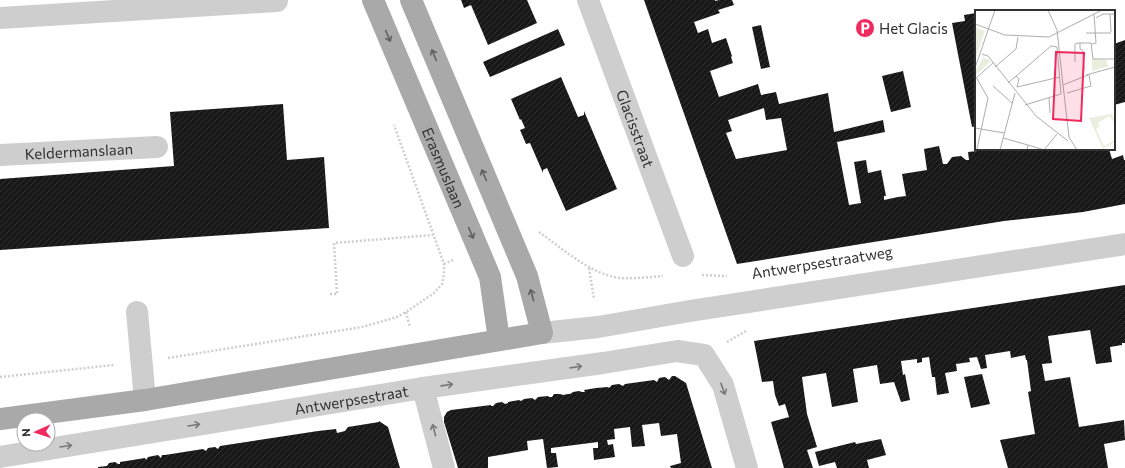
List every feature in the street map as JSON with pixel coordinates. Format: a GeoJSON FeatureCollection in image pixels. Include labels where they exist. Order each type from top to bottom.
{"type":"FeatureCollection","features":[{"type":"Feature","properties":{"kind":"main road","name":"Erasmuslaan"},"geometry":{"type":"LineString","coordinates":[[373,0],[490,277],[499,340]]}},
{"type":"Feature","properties":{"kind":"main road"},"geometry":{"type":"LineString","coordinates":[[0,419],[145,400],[542,333],[527,276],[411,0]]}},
{"type":"Feature","properties":{"kind":"street","name":"Glacisstraat"},"geometry":{"type":"LineString","coordinates":[[588,0],[683,256]]}},
{"type":"Feature","properties":{"kind":"street"},"geometry":{"type":"LineString","coordinates":[[0,18],[277,1]]}},
{"type":"Feature","properties":{"kind":"street","name":"Keldermanslaan"},"geometry":{"type":"LineString","coordinates":[[0,155],[157,147]]}},
{"type":"Feature","properties":{"kind":"street","name":"Antwerpsestraatweg"},"geometry":{"type":"LineString","coordinates":[[542,333],[598,327],[690,311],[1125,244]]}},
{"type":"Feature","properties":{"kind":"street"},"geometry":{"type":"LineString","coordinates":[[137,312],[145,400]]}},
{"type":"Feature","properties":{"kind":"street","name":"Antwerpsestraat"},"geometry":{"type":"LineString","coordinates":[[0,457],[423,388],[603,363],[676,351],[704,355],[723,385],[747,468]]}},
{"type":"Feature","properties":{"kind":"street"},"geometry":{"type":"LineString","coordinates":[[423,388],[444,468]]}},
{"type":"Feature","properties":{"kind":"path","name":"Erasmuslaan"},"geometry":{"type":"LineString","coordinates":[[141,362],[362,327],[397,317],[434,293],[442,284],[444,264],[394,125]]}},
{"type":"Feature","properties":{"kind":"path"},"geometry":{"type":"LineString","coordinates":[[538,231],[590,268],[603,273],[619,278],[670,275]]}},
{"type":"Feature","properties":{"kind":"path"},"geometry":{"type":"LineString","coordinates":[[330,294],[337,294],[334,244],[433,235]]}},
{"type":"Feature","properties":{"kind":"path","name":"Antwerpsestraatweg"},"geometry":{"type":"LineString","coordinates":[[699,275],[733,275]]}},
{"type":"Feature","properties":{"kind":"path"},"geometry":{"type":"LineString","coordinates":[[0,377],[141,362]]}},
{"type":"Feature","properties":{"kind":"building"},"geometry":{"type":"Polygon","coordinates":[[[461,0],[527,0],[537,23],[488,45],[471,5],[464,8],[461,0]]]}},
{"type":"Feature","properties":{"kind":"building"},"geometry":{"type":"Polygon","coordinates":[[[644,0],[732,0],[734,5],[718,10],[720,13],[694,22],[698,33],[708,29],[712,43],[726,38],[732,56],[733,63],[710,71],[719,97],[758,84],[761,95],[776,92],[779,104],[828,93],[834,132],[883,120],[885,132],[837,142],[849,205],[861,203],[854,162],[866,160],[868,173],[881,170],[886,196],[884,196],[884,200],[906,196],[902,174],[927,170],[924,149],[939,146],[943,164],[947,164],[952,157],[961,156],[966,160],[969,160],[968,152],[976,150],[1109,150],[1112,159],[1123,155],[1125,160],[1125,204],[1083,212],[1004,221],[737,264],[644,0]],[[764,108],[728,120],[732,131],[726,133],[736,159],[787,150],[781,118],[766,120],[764,108]]]}},
{"type":"Feature","properties":{"kind":"building"},"geometry":{"type":"Polygon","coordinates":[[[975,13],[975,126],[972,127],[952,23],[965,21],[964,15],[975,13]]]}},
{"type":"Feature","properties":{"kind":"building"},"geometry":{"type":"Polygon","coordinates":[[[761,25],[770,67],[761,69],[752,27],[761,25]]]}},
{"type":"Feature","properties":{"kind":"building"},"geometry":{"type":"Polygon","coordinates":[[[558,29],[565,45],[490,77],[483,62],[558,29]]]}},
{"type":"Feature","properties":{"kind":"building"},"geometry":{"type":"Polygon","coordinates":[[[1125,40],[1125,102],[1115,105],[1115,44],[1125,40]]]}},
{"type":"Feature","properties":{"kind":"building"},"geometry":{"type":"Polygon","coordinates":[[[903,71],[911,107],[891,112],[882,76],[903,71]]]}},
{"type":"Feature","properties":{"kind":"building"},"geometry":{"type":"Polygon","coordinates":[[[561,77],[578,117],[584,115],[584,111],[617,189],[566,211],[547,168],[543,170],[543,173],[530,143],[526,144],[520,130],[525,128],[511,99],[561,77]]]}},
{"type":"Feature","properties":{"kind":"building"},"geometry":{"type":"Polygon","coordinates":[[[283,104],[287,160],[324,157],[329,228],[0,250],[0,179],[174,166],[170,112],[283,104]]]}},
{"type":"Feature","properties":{"kind":"building"},"geometry":{"type":"Polygon","coordinates":[[[1125,285],[1125,343],[1110,347],[1112,362],[1096,364],[1090,330],[1048,336],[1052,363],[1042,364],[1045,381],[1070,377],[1079,427],[1124,420],[1125,440],[1104,444],[1108,468],[1008,468],[1000,440],[1035,434],[1028,392],[1031,391],[1027,360],[1025,355],[1011,358],[1010,351],[985,355],[987,368],[981,369],[977,357],[969,358],[970,362],[956,364],[957,371],[945,373],[949,393],[937,395],[935,377],[932,377],[929,357],[922,358],[922,362],[917,363],[917,359],[901,361],[910,400],[901,402],[894,382],[880,384],[877,365],[853,369],[858,402],[832,407],[826,373],[802,377],[807,414],[817,447],[807,450],[813,468],[784,468],[771,422],[789,417],[785,404],[779,406],[775,395],[773,381],[762,382],[754,341],[1125,285]]]}},
{"type":"Feature","properties":{"kind":"building"},"geometry":{"type":"Polygon","coordinates":[[[982,374],[990,404],[971,408],[964,377],[982,374]]]}},
{"type":"Feature","properties":{"kind":"building"},"geometry":{"type":"Polygon","coordinates":[[[672,376],[675,376],[686,383],[712,468],[671,468],[670,466],[681,463],[677,434],[661,436],[659,423],[642,425],[645,446],[632,447],[630,427],[614,429],[615,439],[607,440],[608,445],[613,444],[615,457],[594,460],[593,448],[598,448],[598,442],[551,448],[551,453],[556,453],[558,467],[547,468],[543,439],[527,441],[528,450],[488,457],[488,468],[458,468],[444,422],[444,417],[447,412],[451,410],[493,406],[496,403],[502,402],[505,404],[508,402],[532,398],[535,400],[538,397],[552,397],[554,394],[563,395],[579,391],[585,392],[584,390],[609,388],[612,385],[619,384],[623,386],[625,384],[654,380],[657,382],[659,378],[665,377],[669,380],[672,376]]]}},
{"type":"Feature","properties":{"kind":"building"},"geometry":{"type":"Polygon","coordinates":[[[379,421],[388,427],[400,468],[98,468],[107,466],[109,463],[115,462],[120,464],[120,462],[145,458],[146,460],[148,457],[158,455],[161,458],[162,455],[203,449],[206,451],[208,448],[215,447],[218,449],[220,446],[318,431],[336,429],[337,433],[345,431],[348,427],[379,421]]]}},
{"type":"Feature","properties":{"kind":"building"},"geometry":{"type":"Polygon","coordinates":[[[881,439],[886,455],[867,460],[869,468],[837,468],[835,462],[819,466],[815,452],[855,442],[856,444],[881,439]]]}},
{"type":"Feature","properties":{"kind":"place","name":"Het Glacis"},"geometry":{"type":"Point","coordinates":[865,28]}}]}
